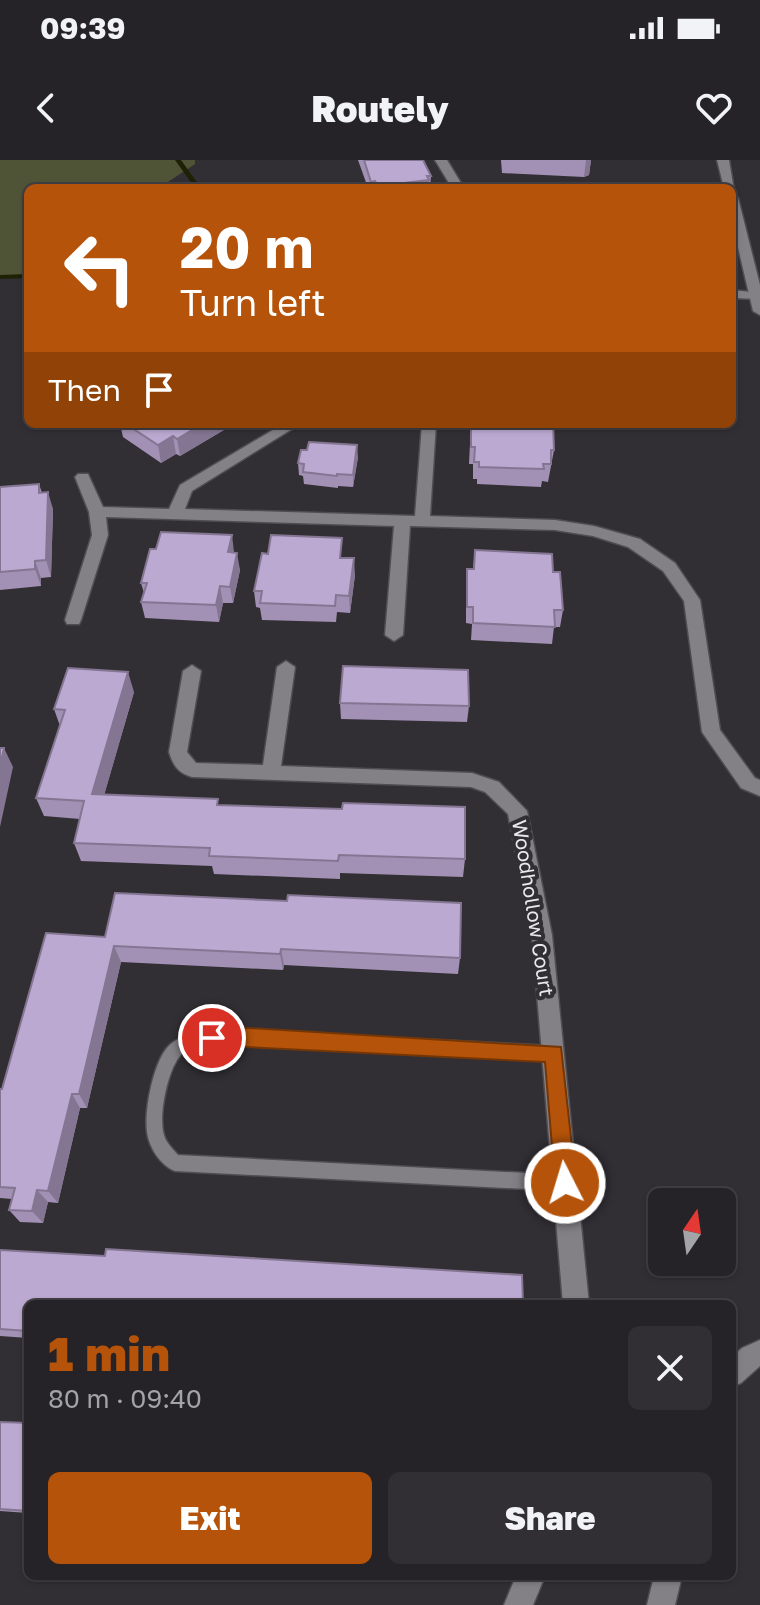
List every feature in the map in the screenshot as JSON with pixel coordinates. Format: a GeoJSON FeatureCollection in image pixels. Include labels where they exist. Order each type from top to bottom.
{"type":"FeatureCollection","features":[{"type":"Feature","properties":{"kind":"street"},"geometry":{"type":"LineString","coordinates":[[441,160],[456,184]]}},
{"type":"Feature","properties":{"kind":"street"},"geometry":{"type":"LineString","coordinates":[[723,160],[729,184]]}},
{"type":"Feature","properties":{"kind":"street"},"geometry":{"type":"LineString","coordinates":[[736,214],[760,311]]}},
{"type":"Feature","properties":{"kind":"street"},"geometry":{"type":"LineString","coordinates":[[736,294],[756,296]]}},
{"type":"Feature","properties":{"kind":"street"},"geometry":{"type":"LineString","coordinates":[[175,514],[185,488],[286,428]]}},
{"type":"Feature","properties":{"kind":"street"},"geometry":{"type":"LineString","coordinates":[[422,522],[429,428]]}},
{"type":"Feature","properties":{"kind":"street"},"geometry":{"type":"LineString","coordinates":[[73,620],[100,535],[97,512],[83,477]]}},
{"type":"Feature","properties":{"kind":"street"},"geometry":{"type":"LineString","coordinates":[[97,512],[555,525],[594,531],[634,543],[669,567],[692,600],[711,732],[748,783],[760,789]]}},
{"type":"Feature","properties":{"kind":"street"},"geometry":{"type":"LineString","coordinates":[[394,635],[402,521]]}},
{"type":"Feature","properties":{"kind":"street"},"geometry":{"type":"LineString","coordinates":[[271,773],[286,667]]}},
{"type":"Feature","properties":{"kind":"street","name":"Woodhollow Court"},"geometry":{"type":"LineString","coordinates":[[192,671],[178,752],[181,762],[192,770],[472,780],[492,787],[505,796],[517,811],[542,935],[576,1300]]}},
{"type":"Feature","properties":{"kind":"street"},"geometry":{"type":"LineString","coordinates":[[736,1370],[760,1353]]}},
{"type":"Feature","properties":{"kind":"street"},"geometry":{"type":"LineString","coordinates":[[518,1605],[529,1580]]}},
{"type":"Feature","properties":{"kind":"street"},"geometry":{"type":"LineString","coordinates":[[661,1605],[667,1580]]}},
{"type":"Feature","properties":{"kind":"lane"},"geometry":{"type":"LineString","coordinates":[[554,1053],[233,1037],[192,1040],[174,1051],[163,1067],[154,1130],[164,1153],[175,1163],[565,1183]]}},
{"type":"Feature","properties":{"kind":"green space"},"geometry":{"type":"Polygon","coordinates":[[[0,160],[195,160],[195,164],[165,184],[24,184],[24,275],[0,279],[0,160]]]}},
{"type":"Feature","properties":{"kind":"building"},"geometry":{"type":"Polygon","coordinates":[[[364,160],[423,160],[431,176],[427,176],[429,180],[395,184],[371,182],[364,160]]]}},
{"type":"Feature","properties":{"kind":"building"},"geometry":{"type":"Polygon","coordinates":[[[132,428],[195,428],[177,439],[173,436],[158,445],[132,428]]]}},
{"type":"Feature","properties":{"kind":"building"},"geometry":{"type":"Polygon","coordinates":[[[471,428],[553,428],[551,464],[543,464],[544,469],[479,467],[479,462],[474,462],[475,447],[471,447],[471,428]]]}},
{"type":"Feature","properties":{"kind":"building"},"geometry":{"type":"Polygon","coordinates":[[[309,442],[357,445],[353,475],[303,472],[304,464],[298,463],[301,450],[307,450],[309,442]]]}},
{"type":"Feature","properties":{"kind":"building"},"geometry":{"type":"Polygon","coordinates":[[[39,484],[39,493],[48,492],[46,560],[35,561],[35,569],[0,572],[0,487],[39,484]]]}},
{"type":"Feature","properties":{"kind":"building"},"geometry":{"type":"Polygon","coordinates":[[[161,532],[232,535],[228,552],[237,553],[230,587],[220,586],[216,605],[141,602],[147,583],[141,583],[150,549],[156,549],[161,532]]]}},
{"type":"Feature","properties":{"kind":"building"},"geometry":{"type":"Polygon","coordinates":[[[271,535],[342,538],[340,558],[354,558],[349,596],[336,595],[335,606],[260,603],[262,591],[254,591],[262,553],[268,554],[271,535]]]}},
{"type":"Feature","properties":{"kind":"building"},"geometry":{"type":"Polygon","coordinates":[[[475,550],[552,554],[553,572],[560,572],[563,610],[554,610],[555,627],[473,623],[473,607],[467,607],[467,569],[474,569],[475,550]]]}},
{"type":"Feature","properties":{"kind":"building"},"geometry":{"type":"Polygon","coordinates":[[[343,666],[468,670],[469,706],[340,703],[343,666]]]}},
{"type":"Feature","properties":{"kind":"building"},"geometry":{"type":"Polygon","coordinates":[[[68,668],[128,672],[92,794],[218,799],[217,805],[342,809],[343,803],[465,807],[465,859],[339,855],[338,861],[209,856],[210,848],[74,843],[84,801],[36,798],[65,710],[54,709],[68,668]]]}},
{"type":"Feature","properties":{"kind":"building"},"geometry":{"type":"Polygon","coordinates":[[[115,893],[287,901],[288,895],[461,903],[460,958],[281,949],[280,954],[114,946],[79,1094],[72,1094],[48,1191],[37,1190],[32,1211],[9,1210],[15,1188],[0,1187],[0,1089],[46,933],[105,937],[115,893]]]}},
{"type":"Feature","properties":{"kind":"building"},"geometry":{"type":"Polygon","coordinates":[[[106,1249],[522,1275],[523,1300],[24,1300],[24,1331],[0,1329],[0,1250],[105,1256],[106,1249]]]}},
{"type":"Feature","properties":{"kind":"building"},"geometry":{"type":"Polygon","coordinates":[[[0,1422],[24,1423],[24,1511],[0,1509],[0,1422]]]}},
{"type":"Feature","properties":{"kind":"waterway"},"geometry":{"type":"LineString","coordinates":[[178,160],[195,184]]}},
{"type":"Feature","properties":{"kind":"waterway"},"geometry":{"type":"LineString","coordinates":[[0,277],[24,276]]}},
{"type":"Feature","properties":{"kind":"route"},"geometry":{"type":"LineString","coordinates":[[212,1038],[554,1053],[565,1183]]}}]}
